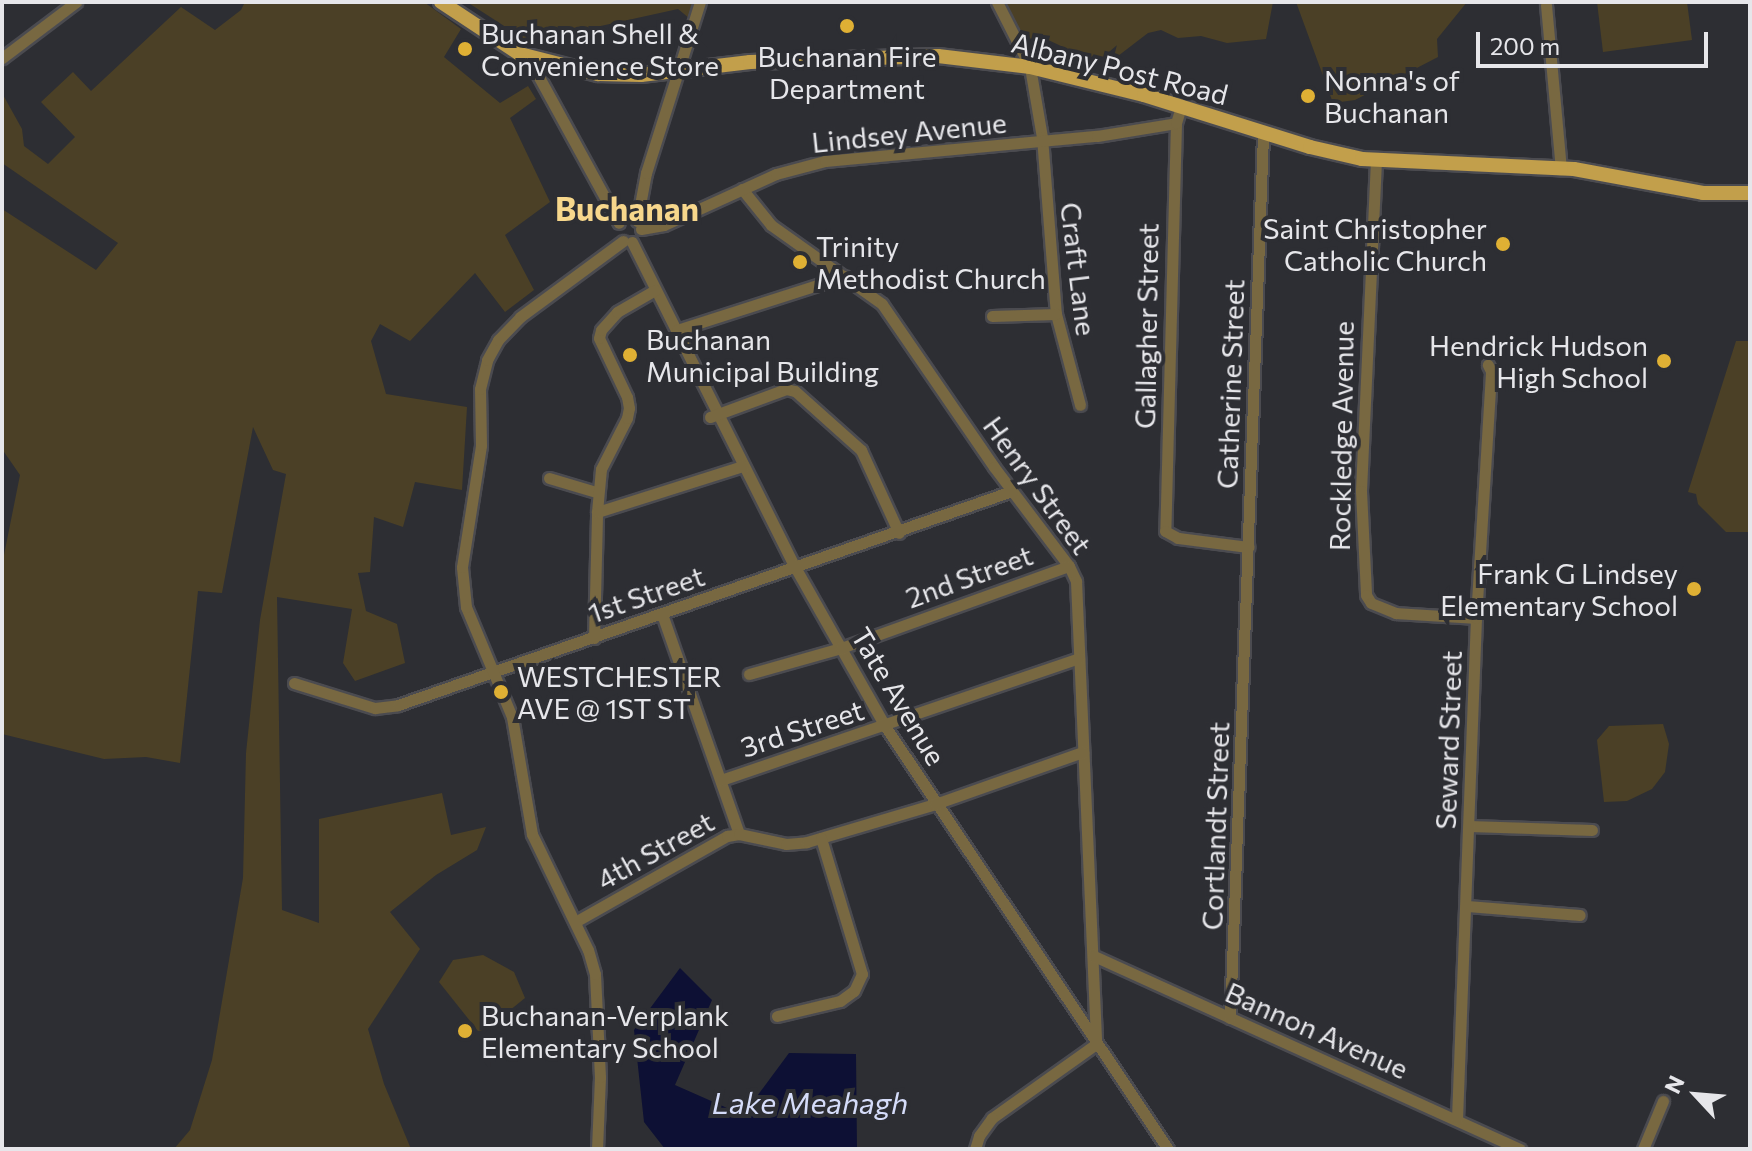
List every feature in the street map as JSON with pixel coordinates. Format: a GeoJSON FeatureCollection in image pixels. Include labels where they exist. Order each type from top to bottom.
{"type":"FeatureCollection","features":[{"type":"Feature","properties":{"kind":"main road","name":"Albany Post Road"},"geometry":{"type":"LineString","coordinates":[[441,2],[494,40],[528,57],[606,74],[679,71],[750,62],[938,56],[1030,67],[1181,107],[1263,133],[1376,160],[1561,169],[1703,193],[1750,193]]}},
{"type":"Feature","properties":{"kind":"street"},"geometry":{"type":"LineString","coordinates":[[2,58],[76,2]]}},
{"type":"Feature","properties":{"kind":"street"},"geometry":{"type":"LineString","coordinates":[[597,1149],[600,1050],[595,974],[575,922],[532,834],[512,717],[462,590],[465,536],[481,445],[480,389],[484,370],[498,340],[508,329],[627,242],[640,236],[646,173],[700,2]]}},
{"type":"Feature","properties":{"kind":"street","name":"Craft Lane"},"geometry":{"type":"LineString","coordinates":[[997,2],[1030,67],[1041,143],[1056,314],[1080,405]]}},
{"type":"Feature","properties":{"kind":"street"},"geometry":{"type":"LineString","coordinates":[[1546,5],[1561,169]]}},
{"type":"Feature","properties":{"kind":"street"},"geometry":{"type":"LineString","coordinates":[[528,57],[602,198],[619,223]]}},
{"type":"Feature","properties":{"kind":"street"},"geometry":{"type":"LineString","coordinates":[[1176,123],[1181,107]]}},
{"type":"Feature","properties":{"kind":"street","name":"Lindsey Avenue"},"geometry":{"type":"LineString","coordinates":[[639,225],[664,225],[776,174],[825,161],[927,149],[1041,143],[1176,123]]}},
{"type":"Feature","properties":{"kind":"street","name":"Gallagher Street"},"geometry":{"type":"LineString","coordinates":[[1176,123],[1165,530],[1178,538],[1248,547]]}},
{"type":"Feature","properties":{"kind":"street","name":"Catherine Street"},"geometry":{"type":"LineString","coordinates":[[1246,636],[1263,133]]}},
{"type":"Feature","properties":{"kind":"street","name":"Rockledge Avenue"},"geometry":{"type":"LineString","coordinates":[[1376,160],[1366,326],[1361,491],[1366,595],[1371,603],[1396,613],[1476,618]]}},
{"type":"Feature","properties":{"kind":"street","name":"Henry Street"},"geometry":{"type":"LineString","coordinates":[[742,189],[771,225],[882,304],[1012,491],[1069,566],[1076,581],[1096,1044]]}},
{"type":"Feature","properties":{"kind":"street"},"geometry":{"type":"LineString","coordinates":[[627,242],[616,233],[619,223],[627,218],[639,225]]}},
{"type":"Feature","properties":{"kind":"street","name":"Tate Avenue"},"geometry":{"type":"LineString","coordinates":[[627,242],[677,330],[714,415],[795,567],[885,726],[1168,1149]]}},
{"type":"Feature","properties":{"kind":"street"},"geometry":{"type":"LineString","coordinates":[[677,330],[845,276]]}},
{"type":"Feature","properties":{"kind":"street"},"geometry":{"type":"LineString","coordinates":[[594,638],[596,492],[601,469],[629,408],[627,397],[599,338],[601,330],[617,312],[655,290]]}},
{"type":"Feature","properties":{"kind":"street"},"geometry":{"type":"LineString","coordinates":[[992,316],[1056,314]]}},
{"type":"Feature","properties":{"kind":"street","name":"Seward Street"},"geometry":{"type":"LineString","coordinates":[[1457,1119],[1476,618],[1491,371],[1488,365]]}},
{"type":"Feature","properties":{"kind":"street"},"geometry":{"type":"LineString","coordinates":[[714,415],[791,389],[861,450],[899,533]]}},
{"type":"Feature","properties":{"kind":"street"},"geometry":{"type":"LineString","coordinates":[[597,512],[743,466]]}},
{"type":"Feature","properties":{"kind":"street"},"geometry":{"type":"LineString","coordinates":[[549,478],[596,492]]}},
{"type":"Feature","properties":{"kind":"street","name":"1st Street"},"geometry":{"type":"LineString","coordinates":[[294,683],[361,705],[384,708],[494,674],[1012,491]]}},
{"type":"Feature","properties":{"kind":"street","name":"2nd Street"},"geometry":{"type":"LineString","coordinates":[[749,674],[841,648],[1069,566]]}},
{"type":"Feature","properties":{"kind":"street"},"geometry":{"type":"LineString","coordinates":[[662,614],[739,834]]}},
{"type":"Feature","properties":{"kind":"street","name":"Cortlandt Street"},"geometry":{"type":"LineString","coordinates":[[1230,1018],[1246,636]]}},
{"type":"Feature","properties":{"kind":"street","name":"3rd Street"},"geometry":{"type":"LineString","coordinates":[[721,780],[1079,658]]}},
{"type":"Feature","properties":{"kind":"street","name":"4th Street"},"geometry":{"type":"LineString","coordinates":[[575,922],[727,836],[739,834],[786,844],[821,838],[935,804],[1083,752]]}},
{"type":"Feature","properties":{"kind":"street"},"geometry":{"type":"LineString","coordinates":[[1469,826],[1592,830]]}},
{"type":"Feature","properties":{"kind":"street"},"geometry":{"type":"LineString","coordinates":[[777,1016],[840,1001],[854,991],[862,974],[821,838]]}},
{"type":"Feature","properties":{"kind":"street"},"geometry":{"type":"LineString","coordinates":[[1467,906],[1580,915]]}},
{"type":"Feature","properties":{"kind":"street","name":"Bannon Avenue"},"geometry":{"type":"LineString","coordinates":[[1094,956],[1520,1149]]}},
{"type":"Feature","properties":{"kind":"street"},"geometry":{"type":"LineString","coordinates":[[975,1149],[979,1136],[992,1118],[1096,1044]]}},
{"type":"Feature","properties":{"kind":"street"},"geometry":{"type":"LineString","coordinates":[[1643,1149],[1663,1101]]}},
{"type":"Feature","properties":{"kind":"shaded area"},"geometry":{"type":"Polygon","coordinates":[[[245,2],[424,2],[461,29],[444,57],[500,103],[528,86],[536,99],[510,118],[550,202],[505,235],[534,290],[505,312],[475,273],[410,341],[380,324],[371,341],[386,394],[467,407],[462,490],[415,482],[403,527],[374,517],[370,572],[358,573],[366,611],[397,624],[405,663],[355,681],[343,663],[352,609],[277,597],[282,910],[319,923],[319,819],[442,793],[451,835],[486,827],[477,850],[436,875],[390,912],[420,949],[368,1029],[384,1084],[411,1149],[174,1149],[190,1130],[212,1060],[243,878],[246,753],[260,620],[286,474],[273,470],[253,427],[222,593],[198,591],[180,763],[146,757],[104,759],[2,734],[2,565],[20,475],[2,449],[2,209],[96,270],[118,243],[2,163],[2,93],[22,129],[24,146],[48,164],[75,137],[41,102],[73,72],[91,91],[181,7],[215,30],[241,10],[245,2]]]}},
{"type":"Feature","properties":{"kind":"shaded area"},"geometry":{"type":"Polygon","coordinates":[[[467,2],[694,2],[689,18],[678,9],[546,38],[537,47],[467,2]]]}},
{"type":"Feature","properties":{"kind":"shaded area"},"geometry":{"type":"Polygon","coordinates":[[[1001,2],[1273,2],[1266,39],[1227,43],[1201,36],[1178,38],[1161,30],[1148,33],[1118,56],[1095,62],[1044,38],[1019,39],[1001,2]]]}},
{"type":"Feature","properties":{"kind":"shaded area"},"geometry":{"type":"Polygon","coordinates":[[[1296,2],[1467,2],[1437,39],[1438,57],[1355,100],[1333,103],[1296,2]]]}},
{"type":"Feature","properties":{"kind":"shaded area"},"geometry":{"type":"Polygon","coordinates":[[[1597,2],[1687,2],[1692,40],[1603,52],[1597,2]]]}},
{"type":"Feature","properties":{"kind":"shaded area"},"geometry":{"type":"Polygon","coordinates":[[[1736,341],[1750,341],[1750,532],[1726,532],[1698,504],[1696,494],[1688,492],[1736,341]]]}},
{"type":"Feature","properties":{"kind":"shaded area"},"geometry":{"type":"Polygon","coordinates":[[[1663,724],[1669,744],[1665,772],[1652,789],[1627,801],[1604,802],[1597,740],[1609,726],[1663,724]]]}},
{"type":"Feature","properties":{"kind":"shaded area"},"geometry":{"type":"Polygon","coordinates":[[[483,955],[514,972],[525,998],[487,1029],[478,1031],[439,982],[453,960],[483,955]]]}},
{"type":"Feature","properties":{"kind":"water","name":"Lake Meahagh"},"geometry":{"type":"Polygon","coordinates":[[[680,968],[712,1000],[675,1085],[743,1115],[789,1053],[856,1054],[857,1149],[665,1149],[644,1122],[634,1030],[680,968]]]}},
{"type":"Feature","properties":{"kind":"place","name":"Buchanan Fire Department"},"geometry":{"type":"Point","coordinates":[847,26]}},
{"type":"Feature","properties":{"kind":"place","name":"Buchanan Shell & Convenience Store"},"geometry":{"type":"Point","coordinates":[465,49]}},
{"type":"Feature","properties":{"kind":"place","name":"Nonna's of Buchanan"},"geometry":{"type":"Point","coordinates":[1308,96]}},
{"type":"Feature","properties":{"kind":"place","name":"Saint Christopher Catholic Church"},"geometry":{"type":"Point","coordinates":[1503,244]}},
{"type":"Feature","properties":{"kind":"place","name":"Trinity Methodist Church"},"geometry":{"type":"Point","coordinates":[800,262]}},
{"type":"Feature","properties":{"kind":"place","name":"Buchanan Municipal Building"},"geometry":{"type":"Point","coordinates":[630,355]}},
{"type":"Feature","properties":{"kind":"place","name":"Hendrick Hudson High School"},"geometry":{"type":"Point","coordinates":[1664,361]}},
{"type":"Feature","properties":{"kind":"place","name":"Frank G Lindsey Elementary School"},"geometry":{"type":"Point","coordinates":[1694,589]}},
{"type":"Feature","properties":{"kind":"place","name":"WESTCHESTER AVE @ 1ST ST"},"geometry":{"type":"Point","coordinates":[501,692]}},
{"type":"Feature","properties":{"kind":"place","name":"Buchanan-Verplank Elementary School"},"geometry":{"type":"Point","coordinates":[465,1031]}},
{"type":"Feature","properties":{"kind":"district","name":"Buchanan"},"geometry":{"type":"Point","coordinates":[627,208]}}]}
